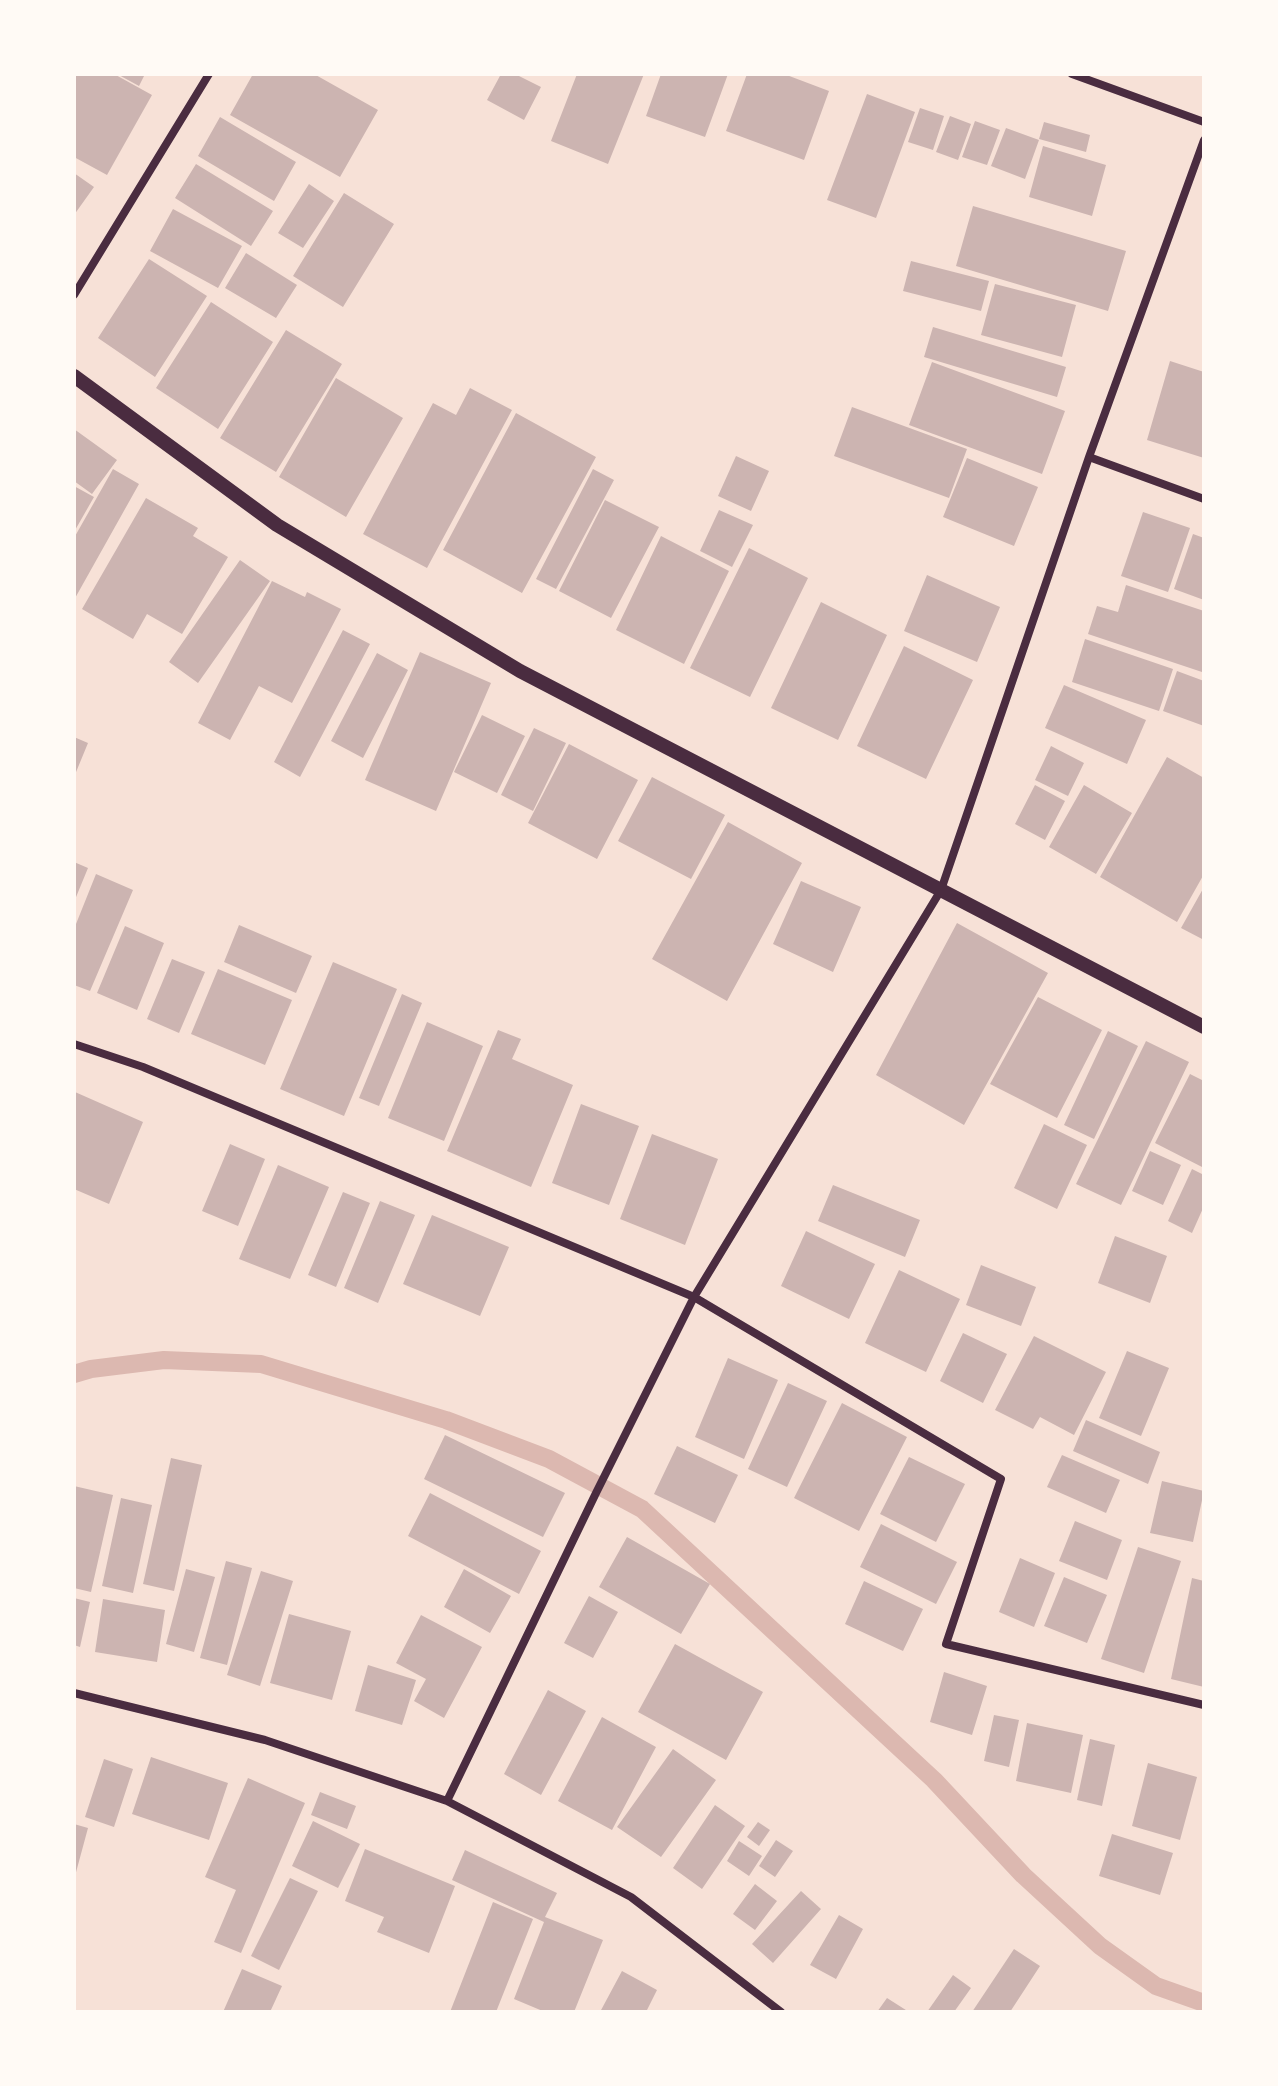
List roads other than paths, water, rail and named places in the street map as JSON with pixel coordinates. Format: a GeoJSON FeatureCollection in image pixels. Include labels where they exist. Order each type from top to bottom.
{"type":"FeatureCollection","features":[{"type":"Feature","properties":{"kind":"street"},"geometry":{"type":"LineString","coordinates":[[74,295],[209,74]]}},
{"type":"Feature","properties":{"kind":"street"},"geometry":{"type":"LineString","coordinates":[[1072,74],[1204,122]]}},
{"type":"Feature","properties":{"kind":"street"},"geometry":{"type":"LineString","coordinates":[[447,1801],[694,1297],[941,890],[1089,457],[1204,140]]}},
{"type":"Feature","properties":{"kind":"street"},"geometry":{"type":"LineString","coordinates":[[74,376],[277,525],[520,671],[1204,1027]]}},
{"type":"Feature","properties":{"kind":"street"},"geometry":{"type":"LineString","coordinates":[[1089,457],[1204,499]]}},
{"type":"Feature","properties":{"kind":"street"},"geometry":{"type":"LineString","coordinates":[[74,1044],[143,1067],[694,1297],[1001,1479],[946,1644],[1204,1705]]}},
{"type":"Feature","properties":{"kind":"street"},"geometry":{"type":"LineString","coordinates":[[74,1693],[265,1740],[447,1801],[631,1897],[781,2012]]}},
{"type":"Feature","properties":{"kind":"waterway"},"geometry":{"type":"LineString","coordinates":[[74,1374],[164,1360],[261,1364],[446,1420],[549,1459],[642,1509],[934,1780],[1023,1875],[1100,1946],[1156,1986],[1204,2003]]}}]}
